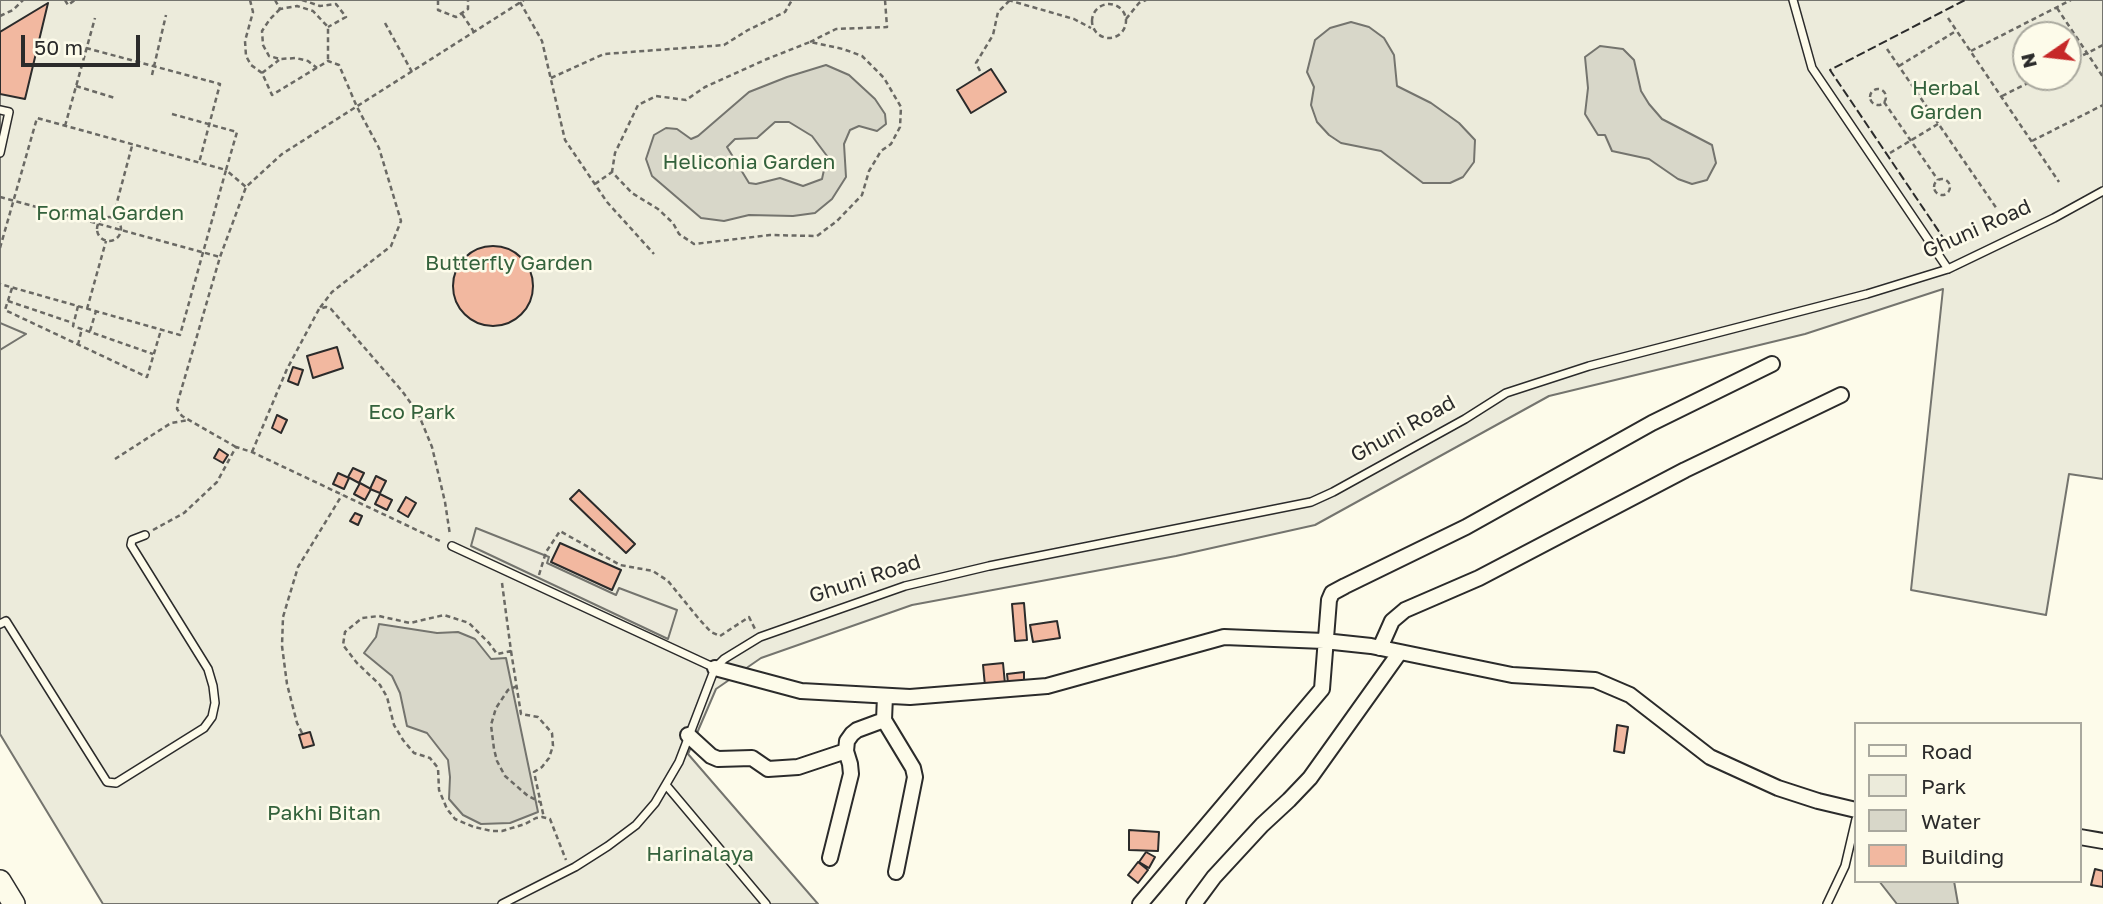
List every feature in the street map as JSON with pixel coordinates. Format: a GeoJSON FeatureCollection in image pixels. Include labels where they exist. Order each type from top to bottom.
{"type":"FeatureCollection","features":[{"type":"Feature","properties":{"kind":"street"},"geometry":{"type":"LineString","coordinates":[[1140,904],[1320,692],[1323,685],[1329,600],[1332,593],[1466,527],[1652,423],[1772,364]]}},
{"type":"Feature","properties":{"kind":"street"},"geometry":{"type":"LineString","coordinates":[[1375,647],[1392,621],[1405,610],[1479,578],[1685,470],[1842,395]]}},
{"type":"Feature","properties":{"kind":"street"},"geometry":{"type":"LineString","coordinates":[[715,668],[802,691],[910,697],[1046,687],[1224,637],[1326,641],[1375,647],[1512,675],[1595,680],[1630,695],[1710,757],[1778,788],[1818,802],[1854,810]]}},
{"type":"Feature","properties":{"kind":"street"},"geometry":{"type":"LineString","coordinates":[[1194,904],[1214,877],[1310,778],[1400,652]]}},
{"type":"Feature","properties":{"kind":"street"},"geometry":{"type":"LineString","coordinates":[[885,696],[884,720],[913,768],[915,777],[896,872]]}},
{"type":"Feature","properties":{"kind":"street"},"geometry":{"type":"LineString","coordinates":[[830,858],[851,774],[846,751],[847,741],[852,734],[864,727],[884,720]]}},
{"type":"Feature","properties":{"kind":"street"},"geometry":{"type":"LineString","coordinates":[[688,735],[718,760],[752,758],[768,769],[798,767],[846,751]]}},
{"type":"Feature","properties":{"kind":"street"},"geometry":{"type":"LineString","coordinates":[[2082,837],[2103,841]]}},
{"type":"Feature","properties":{"kind":"street"},"geometry":{"type":"LineString","coordinates":[[0,881],[14,904]]}},
{"type":"Feature","properties":{"kind":"lane"},"geometry":{"type":"LineString","coordinates":[[1793,0],[1812,68],[1948,269]]}},
{"type":"Feature","properties":{"kind":"lane"},"geometry":{"type":"LineString","coordinates":[[0,110],[9,112],[0,153]]}},
{"type":"Feature","properties":{"kind":"lane","name":"Ghuni Road"},"geometry":{"type":"LineString","coordinates":[[715,668],[724,659],[759,638],[905,586],[965,571],[1311,502],[1507,393],[1589,366],[1854,297],[1948,269],[2103,191]]}},
{"type":"Feature","properties":{"kind":"lane"},"geometry":{"type":"LineString","coordinates":[[0,624],[6,621],[107,782],[116,783],[204,728],[212,717],[215,703],[208,669],[131,545],[132,540],[145,535]]}},
{"type":"Feature","properties":{"kind":"lane"},"geometry":{"type":"LineString","coordinates":[[452,547],[715,668],[679,762],[655,803],[636,825],[570,869],[502,904]]}},
{"type":"Feature","properties":{"kind":"lane"},"geometry":{"type":"LineString","coordinates":[[666,785],[766,904]]}},
{"type":"Feature","properties":{"kind":"lane"},"geometry":{"type":"LineString","coordinates":[[1827,904],[1845,866],[1854,828]]}},
{"type":"Feature","properties":{"kind":"path"},"geometry":{"type":"LineString","coordinates":[[0,16],[13,10],[23,0]]}},
{"type":"Feature","properties":{"kind":"path"},"geometry":{"type":"LineString","coordinates":[[65,0],[68,5],[75,0]]}},
{"type":"Feature","properties":{"kind":"path"},"geometry":{"type":"LineString","coordinates":[[250,0],[253,12],[245,41],[246,56],[251,65],[262,73],[272,95],[328,61]]}},
{"type":"Feature","properties":{"kind":"path"},"geometry":{"type":"LineString","coordinates":[[275,0],[280,9]]}},
{"type":"Feature","properties":{"kind":"path"},"geometry":{"type":"LineString","coordinates":[[302,0],[320,6],[336,4],[346,17],[328,27]]}},
{"type":"Feature","properties":{"kind":"path"},"geometry":{"type":"LineString","coordinates":[[438,0],[438,10],[456,17],[468,9],[468,0]]}},
{"type":"Feature","properties":{"kind":"path"},"geometry":{"type":"LineString","coordinates":[[551,78],[604,54],[724,45],[785,12],[792,0]]}},
{"type":"Feature","properties":{"kind":"path"},"geometry":{"type":"LineString","coordinates":[[595,184],[612,172],[615,153],[638,105],[656,96],[686,100],[705,87],[836,29],[887,27],[885,0]]}},
{"type":"Feature","properties":{"kind":"path"},"geometry":{"type":"LineString","coordinates":[[980,71],[976,64],[993,35],[998,12],[1009,0],[1074,19],[1093,28],[1101,37],[1113,38],[1123,31],[1125,13],[1116,5],[1104,4],[1094,11],[1091,22],[1093,28]]}},
{"type":"Feature","properties":{"kind":"path"},"geometry":{"type":"LineString","coordinates":[[1126,19],[1139,3],[1146,0]]}},
{"type":"Feature","properties":{"kind":"path"},"geometry":{"type":"LineString","coordinates":[[1971,51],[2071,0]]}},
{"type":"Feature","properties":{"kind":"path"},"geometry":{"type":"LineString","coordinates":[[452,547],[252,452],[236,447],[179,413],[178,401],[220,257],[246,187],[282,154],[522,1],[542,41],[565,140],[607,202],[654,254]]}},
{"type":"Feature","properties":{"kind":"path"},"geometry":{"type":"LineString","coordinates":[[317,68],[308,61],[296,58],[280,59],[269,55],[263,45],[262,31],[280,9],[297,6],[313,11],[328,27],[328,61]]}},
{"type":"Feature","properties":{"kind":"path"},"geometry":{"type":"LineString","coordinates":[[2057,8],[2103,77]]}},
{"type":"Feature","properties":{"kind":"path"},"geometry":{"type":"LineString","coordinates":[[462,14],[474,32]]}},
{"type":"Feature","properties":{"kind":"path"},"geometry":{"type":"LineString","coordinates":[[152,75],[166,15]]}},
{"type":"Feature","properties":{"kind":"path"},"geometry":{"type":"LineString","coordinates":[[1948,18],[2059,182]]}},
{"type":"Feature","properties":{"kind":"path"},"geometry":{"type":"LineString","coordinates":[[65,126],[95,19]]}},
{"type":"Feature","properties":{"kind":"path"},"geometry":{"type":"LineString","coordinates":[[384,23],[412,72]]}},
{"type":"Feature","properties":{"kind":"path"},"geometry":{"type":"LineString","coordinates":[[1899,66],[1957,30]]}},
{"type":"Feature","properties":{"kind":"path"},"geometry":{"type":"LineString","coordinates":[[612,172],[632,193],[658,209],[673,223],[679,234],[694,244],[770,235],[817,236],[837,222],[862,195],[869,171],[881,151],[891,144],[900,127],[901,107],[884,78],[862,56],[810,42]]}},
{"type":"Feature","properties":{"kind":"path"},"geometry":{"type":"LineString","coordinates":[[2082,55],[2103,45]]}},
{"type":"Feature","properties":{"kind":"path"},"geometry":{"type":"LineString","coordinates":[[86,48],[220,84],[199,163]]}},
{"type":"Feature","properties":{"kind":"path"},"geometry":{"type":"LineString","coordinates":[[1887,49],[1997,209]]}},
{"type":"Feature","properties":{"kind":"path"},"geometry":{"type":"LineString","coordinates":[[262,73],[280,59]]}},
{"type":"Feature","properties":{"kind":"path"},"geometry":{"type":"LineString","coordinates":[[252,452],[288,369],[319,309],[332,292],[391,246],[401,221],[379,148],[339,65],[328,61]]}},
{"type":"Feature","properties":{"kind":"path"},"geometry":{"type":"LineString","coordinates":[[76,86],[115,97]]}},
{"type":"Feature","properties":{"kind":"path"},"geometry":{"type":"LineString","coordinates":[[1884,102],[1876,105],[1872,103],[1871,92],[1874,89],[1883,90],[1884,102],[1938,180]]}},
{"type":"Feature","properties":{"kind":"path"},"geometry":{"type":"LineString","coordinates":[[2002,96],[2012,91]]}},
{"type":"Feature","properties":{"kind":"path"},"geometry":{"type":"LineString","coordinates":[[2032,141],[2103,105]]}},
{"type":"Feature","properties":{"kind":"path"},"geometry":{"type":"LineString","coordinates":[[0,284],[180,335],[237,132],[172,114]]}},
{"type":"Feature","properties":{"kind":"path"},"geometry":{"type":"LineString","coordinates":[[0,248],[37,118],[226,170],[246,187]]}},
{"type":"Feature","properties":{"kind":"path"},"geometry":{"type":"LineString","coordinates":[[1890,153],[1938,124]]}},
{"type":"Feature","properties":{"kind":"path"},"geometry":{"type":"LineString","coordinates":[[113,217],[133,144]]}},
{"type":"Feature","properties":{"kind":"path"},"geometry":{"type":"LineString","coordinates":[[1944,179],[1950,184],[1945,195],[1935,190],[1934,186],[1938,180],[1944,179]]}},
{"type":"Feature","properties":{"kind":"path"},"geometry":{"type":"LineString","coordinates":[[0,197],[220,257]]}},
{"type":"Feature","properties":{"kind":"path"},"geometry":{"type":"LineString","coordinates":[[113,217],[121,224],[121,230],[117,239],[106,240],[98,233],[99,223],[102,219],[113,217]]}},
{"type":"Feature","properties":{"kind":"path"},"geometry":{"type":"LineString","coordinates":[[87,309],[106,240]]}},
{"type":"Feature","properties":{"kind":"path"},"geometry":{"type":"LineString","coordinates":[[12,288],[5,310],[147,377],[161,330]]}},
{"type":"Feature","properties":{"kind":"path"},"geometry":{"type":"LineString","coordinates":[[8,301],[153,354]]}},
{"type":"Feature","properties":{"kind":"path"},"geometry":{"type":"LineString","coordinates":[[73,323],[78,306]]}},
{"type":"Feature","properties":{"kind":"path"},"geometry":{"type":"LineString","coordinates":[[319,309],[331,309],[418,412],[432,447],[452,547]]}},
{"type":"Feature","properties":{"kind":"path"},"geometry":{"type":"LineString","coordinates":[[90,331],[96,311]]}},
{"type":"Feature","properties":{"kind":"path"},"geometry":{"type":"LineString","coordinates":[[78,345],[82,328]]}},
{"type":"Feature","properties":{"kind":"path"},"geometry":{"type":"LineString","coordinates":[[115,459],[171,423],[189,421]]}},
{"type":"Feature","properties":{"kind":"path"},"geometry":{"type":"LineString","coordinates":[[145,535],[184,513],[217,482],[236,447]]}},
{"type":"Feature","properties":{"kind":"path"},"geometry":{"type":"LineString","coordinates":[[302,733],[287,684],[282,646],[283,617],[298,567],[342,495]]}},
{"type":"Feature","properties":{"kind":"path"},"geometry":{"type":"LineString","coordinates":[[536,585],[546,552],[560,531],[620,565],[653,571],[668,581],[711,632],[720,636],[749,617],[759,638]]}},
{"type":"Feature","properties":{"kind":"path"},"geometry":{"type":"LineString","coordinates":[[500,569],[521,714],[538,717],[552,733],[553,747],[549,758],[534,772],[544,818]]}},
{"type":"Feature","properties":{"kind":"path"},"geometry":{"type":"LineString","coordinates":[[511,651],[497,654],[469,623],[444,615],[410,623],[379,617],[362,618],[345,632],[343,645],[380,685],[387,697],[394,725],[403,740],[414,753],[430,758],[438,768],[442,800],[456,819],[492,831],[502,831],[536,818],[550,819],[570,869]]}},
{"type":"Feature","properties":{"kind":"path"},"geometry":{"type":"LineString","coordinates":[[517,686],[508,690],[496,708],[491,724],[494,749],[505,776],[528,796],[540,802]]}},
{"type":"Feature","properties":{"kind":"green space","name":"Eco Park"},"geometry":{"type":"Polygon","coordinates":[[[0,0],[2103,0],[2103,479],[2069,474],[2046,615],[1911,590],[1943,289],[1805,334],[1549,396],[1315,525],[1176,556],[912,605],[761,658],[716,689],[688,754],[818,904],[103,904],[0,734],[0,0]]]}},
{"type":"Feature","properties":{"kind":"shaded area"},"geometry":{"type":"Polygon","coordinates":[[[0,323],[26,334],[0,350],[0,323]]]}},
{"type":"Feature","properties":{"kind":"shaded area"},"geometry":{"type":"Polygon","coordinates":[[[476,528],[549,557],[547,563],[616,595],[619,588],[677,610],[668,639],[471,546],[476,528]]]}},
{"type":"Feature","properties":{"kind":"water"},"geometry":{"type":"Polygon","coordinates":[[[1351,22],[1369,27],[1384,38],[1394,55],[1397,86],[1431,103],[1459,123],[1475,140],[1474,162],[1463,177],[1450,183],[1423,183],[1381,151],[1341,143],[1317,122],[1311,105],[1314,87],[1307,72],[1315,40],[1330,28],[1351,22]]]}},
{"type":"Feature","properties":{"kind":"water"},"geometry":{"type":"Polygon","coordinates":[[[1600,46],[1623,49],[1634,60],[1641,91],[1662,119],[1712,145],[1716,163],[1707,180],[1692,184],[1678,179],[1649,159],[1612,151],[1605,135],[1598,135],[1585,114],[1588,88],[1585,57],[1600,46]]]}},
{"type":"Feature","properties":{"kind":"water"},"geometry":{"type":"Polygon","coordinates":[[[826,65],[849,75],[875,99],[885,114],[886,124],[877,131],[859,126],[850,130],[844,144],[846,177],[832,199],[815,213],[793,216],[749,215],[724,221],[701,218],[652,176],[646,159],[654,135],[666,128],[677,129],[691,139],[698,136],[749,92],[826,65]],[[775,122],[757,138],[735,139],[727,147],[749,183],[756,184],[780,178],[803,186],[822,179],[827,156],[812,136],[789,122],[775,122]]]}},
{"type":"Feature","properties":{"kind":"water"},"geometry":{"type":"Polygon","coordinates":[[[379,624],[437,633],[458,632],[475,639],[491,659],[506,658],[538,812],[510,823],[481,824],[463,815],[449,799],[448,760],[427,733],[407,726],[400,693],[392,676],[364,653],[376,637],[379,624]]]}},
{"type":"Feature","properties":{"kind":"water"},"geometry":{"type":"Polygon","coordinates":[[[1881,883],[1954,883],[1958,904],[1897,904],[1881,883]]]}},
{"type":"Feature","properties":{"kind":"building"},"geometry":{"type":"Polygon","coordinates":[[[48,3],[25,99],[0,94],[0,32],[48,3]]]}},
{"type":"Feature","properties":{"kind":"building"},"geometry":{"type":"Polygon","coordinates":[[[991,69],[1006,92],[971,113],[957,90],[991,69]]]}},
{"type":"Feature","properties":{"kind":"building"},"geometry":{"type":"Polygon","coordinates":[[[493,246],[508,249],[521,258],[530,271],[533,286],[530,301],[521,314],[508,323],[493,326],[478,323],[465,314],[456,301],[453,286],[456,271],[465,258],[478,249],[493,246]]]}},
{"type":"Feature","properties":{"kind":"building"},"geometry":{"type":"Polygon","coordinates":[[[337,347],[343,368],[313,378],[307,356],[337,347]]]}},
{"type":"Feature","properties":{"kind":"building"},"geometry":{"type":"Polygon","coordinates":[[[293,367],[303,370],[298,385],[288,381],[293,367]]]}},
{"type":"Feature","properties":{"kind":"building"},"geometry":{"type":"Polygon","coordinates":[[[277,415],[287,420],[281,433],[272,428],[277,415]]]}},
{"type":"Feature","properties":{"kind":"building"},"geometry":{"type":"Polygon","coordinates":[[[219,449],[228,455],[223,463],[214,458],[219,449]]]}},
{"type":"Feature","properties":{"kind":"building"},"geometry":{"type":"Polygon","coordinates":[[[353,468],[364,473],[359,483],[348,477],[353,468]]]}},
{"type":"Feature","properties":{"kind":"building"},"geometry":{"type":"Polygon","coordinates":[[[338,473],[349,478],[344,489],[333,484],[338,473]]]}},
{"type":"Feature","properties":{"kind":"building"},"geometry":{"type":"Polygon","coordinates":[[[376,476],[386,481],[380,493],[370,489],[376,476]]]}},
{"type":"Feature","properties":{"kind":"building"},"geometry":{"type":"Polygon","coordinates":[[[360,483],[371,489],[365,500],[354,494],[360,483]]]}},
{"type":"Feature","properties":{"kind":"building"},"geometry":{"type":"Polygon","coordinates":[[[579,490],[635,544],[626,553],[570,499],[579,490]]]}},
{"type":"Feature","properties":{"kind":"building"},"geometry":{"type":"Polygon","coordinates":[[[380,494],[392,500],[387,510],[375,504],[380,494]]]}},
{"type":"Feature","properties":{"kind":"building"},"geometry":{"type":"Polygon","coordinates":[[[406,497],[416,503],[408,517],[398,511],[406,497]]]}},
{"type":"Feature","properties":{"kind":"building"},"geometry":{"type":"Polygon","coordinates":[[[355,513],[362,516],[358,525],[350,521],[355,513]]]}},
{"type":"Feature","properties":{"kind":"building"},"geometry":{"type":"Polygon","coordinates":[[[560,543],[621,570],[612,590],[551,562],[560,543]]]}},
{"type":"Feature","properties":{"kind":"building"},"geometry":{"type":"Polygon","coordinates":[[[1024,603],[1027,640],[1015,641],[1012,604],[1024,603]]]}},
{"type":"Feature","properties":{"kind":"building"},"geometry":{"type":"Polygon","coordinates":[[[1057,621],[1060,638],[1033,642],[1030,625],[1057,621]]]}},
{"type":"Feature","properties":{"kind":"building"},"geometry":{"type":"Polygon","coordinates":[[[1003,663],[1005,684],[985,686],[983,665],[1003,663]]]}},
{"type":"Feature","properties":{"kind":"building"},"geometry":{"type":"Polygon","coordinates":[[[1024,672],[1024,681],[1008,683],[1007,674],[1024,672]]]}},
{"type":"Feature","properties":{"kind":"building"},"geometry":{"type":"Polygon","coordinates":[[[1617,725],[1628,727],[1624,753],[1614,751],[1617,725]]]}},
{"type":"Feature","properties":{"kind":"building"},"geometry":{"type":"Polygon","coordinates":[[[310,732],[314,745],[303,748],[299,735],[310,732]]]}},
{"type":"Feature","properties":{"kind":"building"},"geometry":{"type":"Polygon","coordinates":[[[1129,830],[1159,832],[1158,851],[1129,850],[1129,830]]]}},
{"type":"Feature","properties":{"kind":"building"},"geometry":{"type":"Polygon","coordinates":[[[1146,852],[1155,857],[1149,868],[1139,862],[1146,852]]]}},
{"type":"Feature","properties":{"kind":"building"},"geometry":{"type":"Polygon","coordinates":[[[1138,862],[1148,870],[1138,883],[1128,875],[1138,862]]]}},
{"type":"Feature","properties":{"kind":"building"},"geometry":{"type":"Polygon","coordinates":[[[2095,869],[2103,871],[2103,887],[2091,885],[2095,869]]]}},
{"type":"Feature","properties":{"kind":"fence"},"geometry":{"type":"LineString","coordinates":[[1946,242],[1830,70],[1965,0]]}},
{"type":"Feature","properties":{"kind":"park label","name":"Herbal Garden"},"geometry":{"type":"Point","coordinates":[1946,100]}},
{"type":"Feature","properties":{"kind":"park label","name":"Heliconia Garden"},"geometry":{"type":"Point","coordinates":[749,162]}},
{"type":"Feature","properties":{"kind":"park label","name":"Formal Garden"},"geometry":{"type":"Point","coordinates":[110,213]}},
{"type":"Feature","properties":{"kind":"park label","name":"Butterfly Garden"},"geometry":{"type":"Point","coordinates":[509,263]}},
{"type":"Feature","properties":{"kind":"park label","name":"Pakhi Bitan"},"geometry":{"type":"Point","coordinates":[324,813]}},
{"type":"Feature","properties":{"kind":"park label","name":"Harinalaya"},"geometry":{"type":"Point","coordinates":[700,854]}}]}
